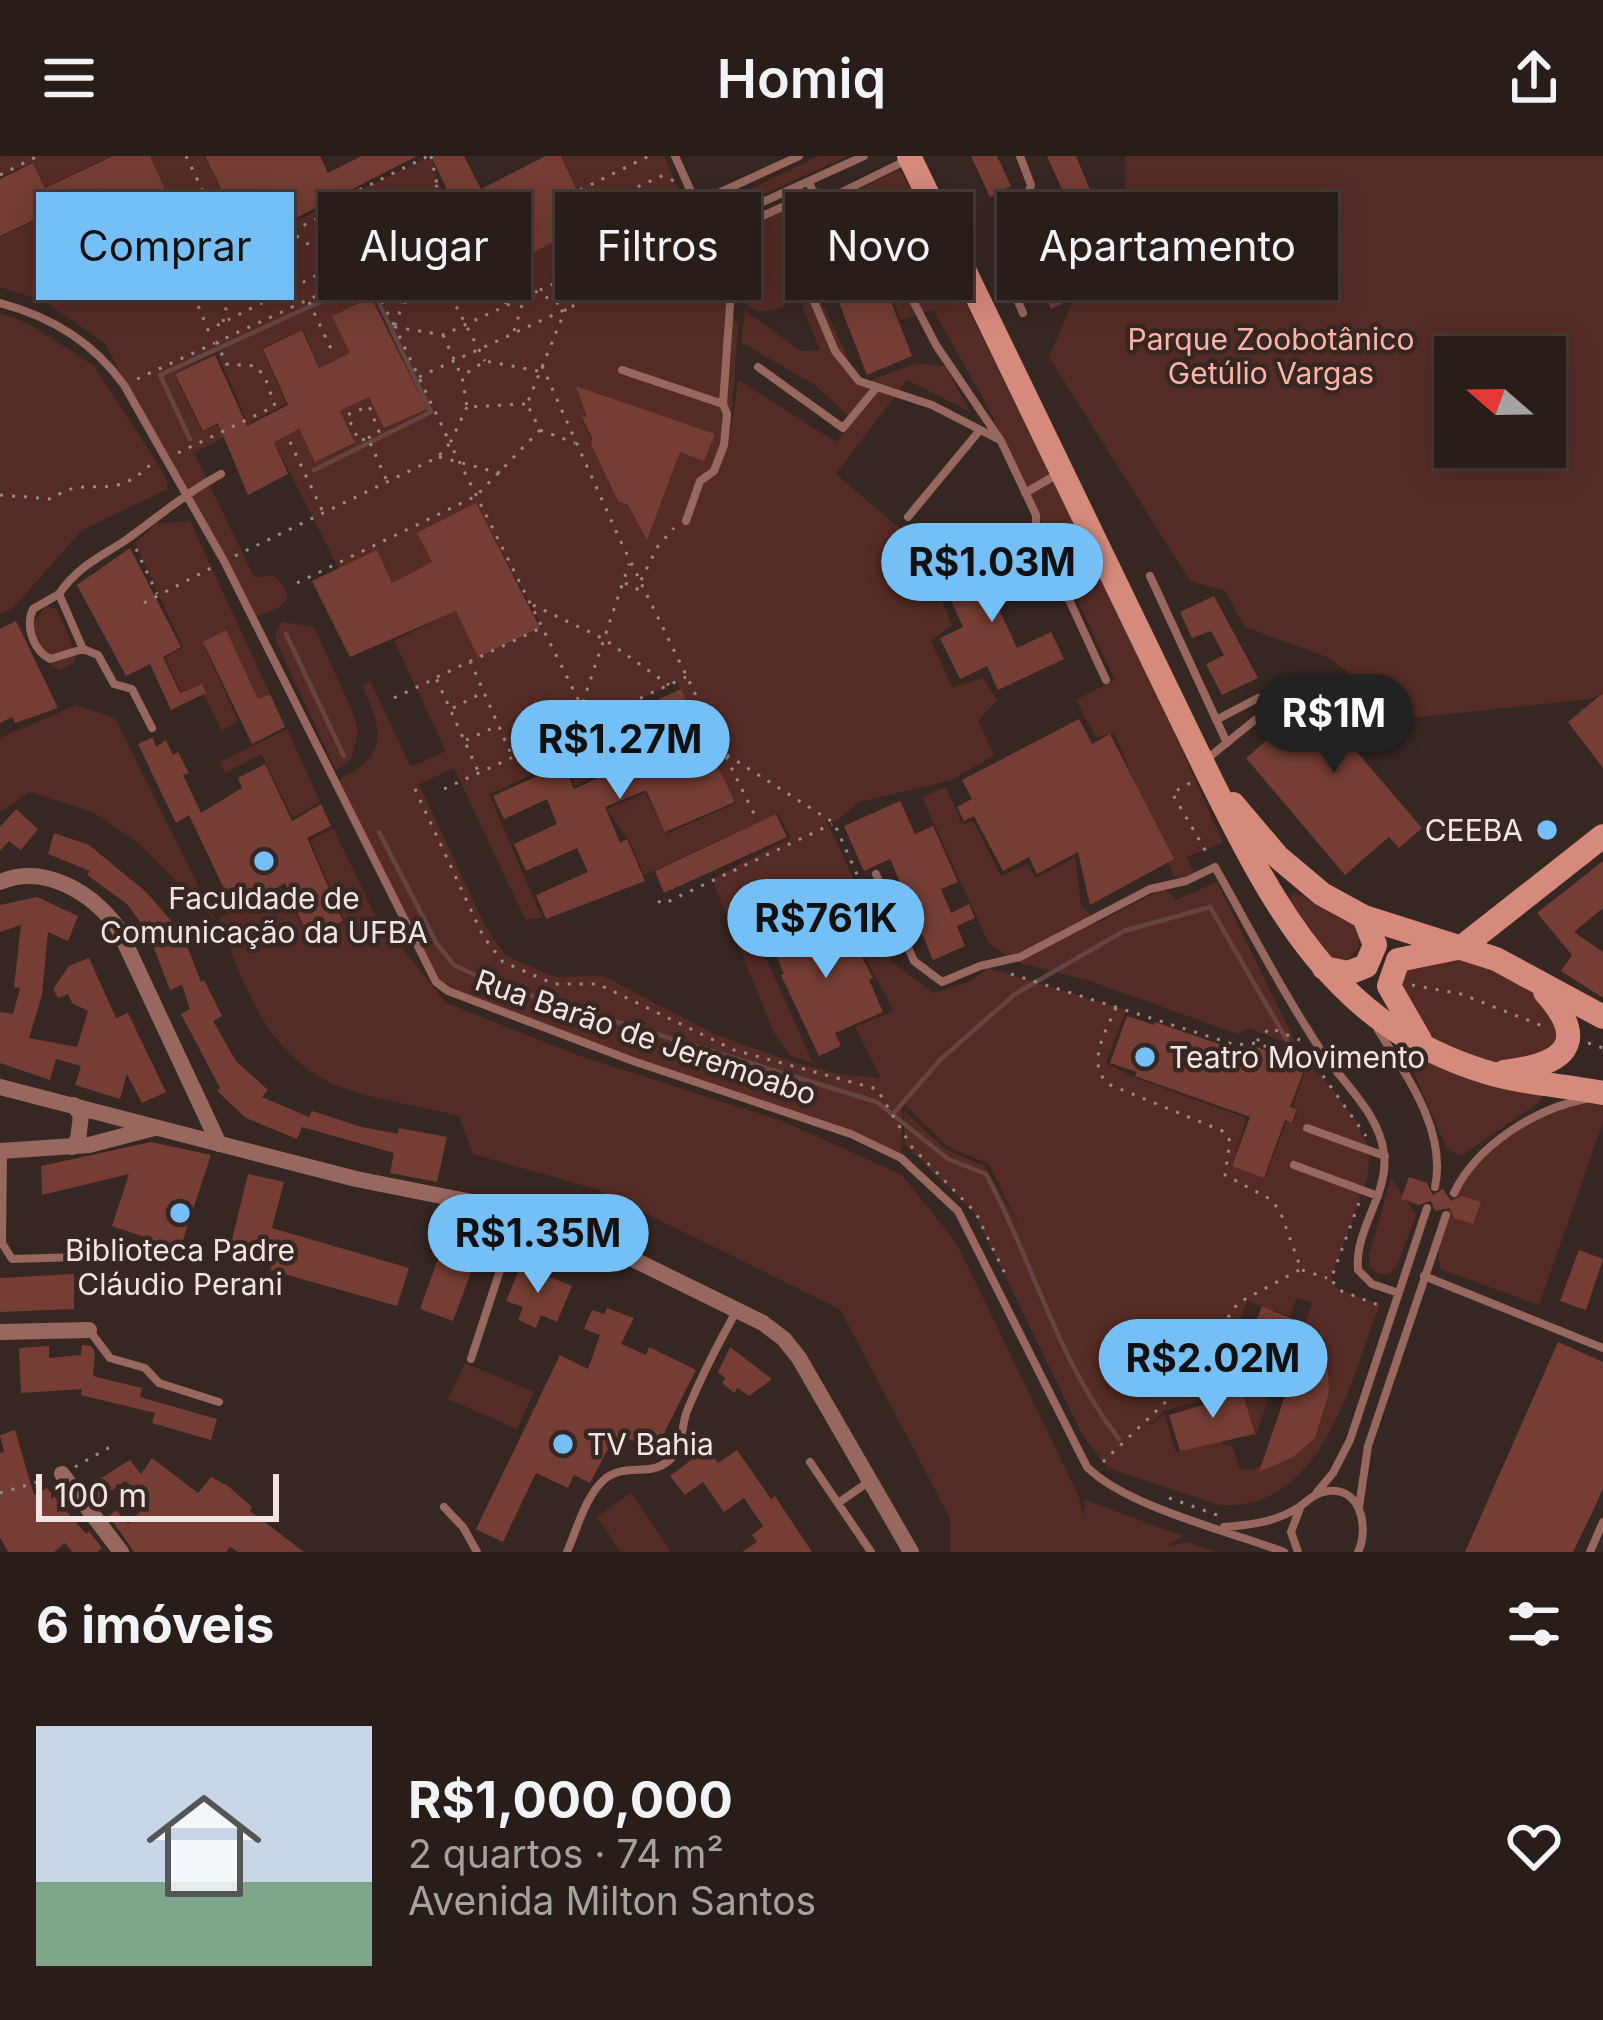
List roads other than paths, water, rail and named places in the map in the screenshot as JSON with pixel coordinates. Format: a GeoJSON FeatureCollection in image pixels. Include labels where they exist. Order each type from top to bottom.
{"type":"FeatureCollection","features":[{"type":"Feature","properties":{"kind":"main road"},"geometry":{"type":"LineString","coordinates":[[910,157],[1205,768],[1276,904],[1324,968],[1368,1013],[1424,1046],[1490,1074],[1603,1094]]}},
{"type":"Feature","properties":{"kind":"main road"},"geometry":{"type":"LineString","coordinates":[[1205,768],[1302,880],[1364,917],[1462,946],[1522,972],[1603,1018]]}},
{"type":"Feature","properties":{"kind":"main road"},"geometry":{"type":"LineString","coordinates":[[1424,1046],[1394,999],[1389,977],[1398,960],[1462,946],[1603,836]]}},
{"type":"Feature","properties":{"kind":"main road"},"geometry":{"type":"LineString","coordinates":[[1276,904],[1283,890],[1302,880]]}},
{"type":"Feature","properties":{"kind":"main road"},"geometry":{"type":"LineString","coordinates":[[1490,1074],[1551,1063],[1566,1048],[1569,1036],[1565,1017],[1522,972],[1508,939],[1514,909]]}},
{"type":"Feature","properties":{"kind":"main road"},"geometry":{"type":"LineString","coordinates":[[1324,968],[1348,973],[1366,965],[1375,945],[1364,917]]}},
{"type":"Feature","properties":{"kind":"street"},"geometry":{"type":"LineString","coordinates":[[0,882],[33,875],[57,880],[105,911],[118,928],[219,1144]]}},
{"type":"Feature","properties":{"kind":"street"},"geometry":{"type":"LineString","coordinates":[[0,1088],[410,1191],[520,1209],[570,1225],[738,1309],[784,1339],[907,1549]]}},
{"type":"Feature","properties":{"kind":"street"},"geometry":{"type":"LineString","coordinates":[[72,1147],[81,1116],[74,1105]]}},
{"type":"Feature","properties":{"kind":"street"},"geometry":{"type":"LineString","coordinates":[[1,1151],[72,1147],[155,1128]]}},
{"type":"Feature","properties":{"kind":"street"},"geometry":{"type":"LineString","coordinates":[[0,1332],[88,1330]]}},
{"type":"Feature","properties":{"kind":"street"},"geometry":{"type":"LineString","coordinates":[[62,1474],[121,1552]]}},
{"type":"Feature","properties":{"kind":"lane"},"geometry":{"type":"LineString","coordinates":[[675,156],[692,192]]}},
{"type":"Feature","properties":{"kind":"lane"},"geometry":{"type":"LineString","coordinates":[[721,192],[799,156]]}},
{"type":"Feature","properties":{"kind":"lane"},"geometry":{"type":"LineString","coordinates":[[761,214],[864,156]]}},
{"type":"Feature","properties":{"kind":"lane"},"geometry":{"type":"LineString","coordinates":[[1020,156],[1031,185],[1004,252],[1006,275],[1023,313]]}},
{"type":"Feature","properties":{"kind":"lane"},"geometry":{"type":"LineString","coordinates":[[840,192],[910,157]]}},
{"type":"Feature","properties":{"kind":"lane"},"geometry":{"type":"LineString","coordinates":[[761,206],[811,187],[829,192]]}},
{"type":"Feature","properties":{"kind":"lane"},"geometry":{"type":"LineString","coordinates":[[686,521],[700,481],[714,471],[724,445],[727,414],[723,404],[733,300]]}},
{"type":"Feature","properties":{"kind":"lane"},"geometry":{"type":"LineString","coordinates":[[813,300],[824,330],[859,381],[911,397],[1001,440]]}},
{"type":"Feature","properties":{"kind":"lane"},"geometry":{"type":"LineString","coordinates":[[913,300],[936,345],[1001,440],[1106,680]]}},
{"type":"Feature","properties":{"kind":"lane","name":"Rua Barão de Jeremoabo"},"geometry":{"type":"LineString","coordinates":[[0,303],[38,316],[88,344],[124,385],[224,561],[436,982],[448,992],[562,1036],[836,1129],[901,1158],[958,1211],[1087,1467],[1115,1489],[1217,1527],[1264,1523],[1301,1506],[1318,1492],[1343,1456],[1427,1208]]}},
{"type":"Feature","properties":{"kind":"lane"},"geometry":{"type":"LineString","coordinates":[[758,367],[843,428],[876,388]]}},
{"type":"Feature","properties":{"kind":"lane"},"geometry":{"type":"LineString","coordinates":[[622,370],[723,404]]}},
{"type":"Feature","properties":{"kind":"lane"},"geometry":{"type":"LineString","coordinates":[[908,517],[980,430]]}},
{"type":"Feature","properties":{"kind":"lane"},"geometry":{"type":"LineString","coordinates":[[1025,493],[1062,472]]}},
{"type":"Feature","properties":{"kind":"lane"},"geometry":{"type":"LineString","coordinates":[[152,728],[132,689],[114,684],[98,655],[83,649],[50,659],[39,650],[30,629],[33,609],[59,594],[81,567],[130,537],[185,493],[221,474]]}},
{"type":"Feature","properties":{"kind":"lane"},"geometry":{"type":"LineString","coordinates":[[1150,576],[1227,743]]}},
{"type":"Feature","properties":{"kind":"lane"},"geometry":{"type":"LineString","coordinates":[[59,594],[83,649]]}},
{"type":"Feature","properties":{"kind":"lane"},"geometry":{"type":"LineString","coordinates":[[1205,768],[1266,712],[1258,698],[1216,720]]}},
{"type":"Feature","properties":{"kind":"lane"},"geometry":{"type":"LineString","coordinates":[[876,874],[914,961],[941,982],[1020,957],[1150,889],[1215,867],[1300,1016],[1378,1130],[1385,1156],[1378,1196],[1360,1245],[1358,1270],[1372,1284],[1399,1293]]}},
{"type":"Feature","properties":{"kind":"lane"},"geometry":{"type":"LineString","coordinates":[[1368,1013],[1429,1123],[1438,1163],[1435,1186]]}},
{"type":"Feature","properties":{"kind":"lane"},"geometry":{"type":"LineString","coordinates":[[1454,1193],[1479,1159],[1526,1122],[1548,1109],[1603,1094]]}},
{"type":"Feature","properties":{"kind":"lane"},"geometry":{"type":"LineString","coordinates":[[1307,1128],[1385,1156]]}},
{"type":"Feature","properties":{"kind":"lane"},"geometry":{"type":"LineString","coordinates":[[1,1151],[2,1244],[12,1259],[80,1257]]}},
{"type":"Feature","properties":{"kind":"lane"},"geometry":{"type":"LineString","coordinates":[[1294,1165],[1378,1196]]}},
{"type":"Feature","properties":{"kind":"lane"},"geometry":{"type":"LineString","coordinates":[[470,1359],[520,1209]]}},
{"type":"Feature","properties":{"kind":"lane"},"geometry":{"type":"LineString","coordinates":[[1358,1552],[1365,1528],[1359,1507],[1368,1446],[1446,1215]]}},
{"type":"Feature","properties":{"kind":"lane"},"geometry":{"type":"LineString","coordinates":[[1424,1276],[1603,1348]]}},
{"type":"Feature","properties":{"kind":"lane"},"geometry":{"type":"LineString","coordinates":[[567,1552],[604,1480],[626,1469],[651,1471],[673,1457],[688,1408],[738,1309]]}},
{"type":"Feature","properties":{"kind":"lane"},"geometry":{"type":"LineString","coordinates":[[88,1330],[110,1358],[146,1369],[159,1383],[219,1402]]}},
{"type":"Feature","properties":{"kind":"lane"},"geometry":{"type":"LineString","coordinates":[[810,1462],[871,1552]]}},
{"type":"Feature","properties":{"kind":"lane"},"geometry":{"type":"LineString","coordinates":[[838,1503],[868,1482]]}},
{"type":"Feature","properties":{"kind":"lane"},"geometry":{"type":"LineString","coordinates":[[1318,1492],[1342,1492],[1359,1507]]}},
{"type":"Feature","properties":{"kind":"lane"},"geometry":{"type":"LineString","coordinates":[[1298,1552],[1292,1532],[1301,1506]]}},
{"type":"Feature","properties":{"kind":"lane"},"geometry":{"type":"LineString","coordinates":[[444,1507],[477,1552]]}},
{"type":"Feature","properties":{"kind":"lane"},"geometry":{"type":"LineString","coordinates":[[1590,1552],[1603,1522]]}},
{"type":"Feature","properties":{"kind":"lane"},"geometry":{"type":"LineString","coordinates":[[1217,1527],[1284,1552]]}},
{"type":"Feature","properties":{"kind":"waterway"},"geometry":{"type":"LineString","coordinates":[[190,439],[160,375],[368,280],[431,412],[314,470]]}},
{"type":"Feature","properties":{"kind":"waterway"},"geometry":{"type":"LineString","coordinates":[[286,634],[344,756]]}},
{"type":"Feature","properties":{"kind":"waterway"},"geometry":{"type":"LineString","coordinates":[[379,832],[437,944],[454,965],[497,985],[877,1102],[948,1159],[986,1174],[1062,1343],[1119,1439]]}},
{"type":"Feature","properties":{"kind":"waterway"},"geometry":{"type":"LineString","coordinates":[[893,1114],[940,1060],[1015,994],[1124,931],[1210,907],[1299,1061]]}},
{"type":"Feature","properties":{"kind":"place","name":"CEEBA"},"geometry":{"type":"Point","coordinates":[1547,830]}},
{"type":"Feature","properties":{"kind":"place","name":"Faculdade de Comunicação da UFBA"},"geometry":{"type":"Point","coordinates":[264,861]}},
{"type":"Feature","properties":{"kind":"place","name":"Teatro Movimento"},"geometry":{"type":"Point","coordinates":[1145,1057]}},
{"type":"Feature","properties":{"kind":"place","name":"Biblioteca Padre Cláudio Perani"},"geometry":{"type":"Point","coordinates":[180,1213]}},
{"type":"Feature","properties":{"kind":"place","name":"TV Bahia"},"geometry":{"type":"Point","coordinates":[563,1444]}},
{"type":"Feature","properties":{"kind":"park label","name":"Parque Zoobotânico Getúlio Vargas"},"geometry":{"type":"Point","coordinates":[1271,356]}}]}
